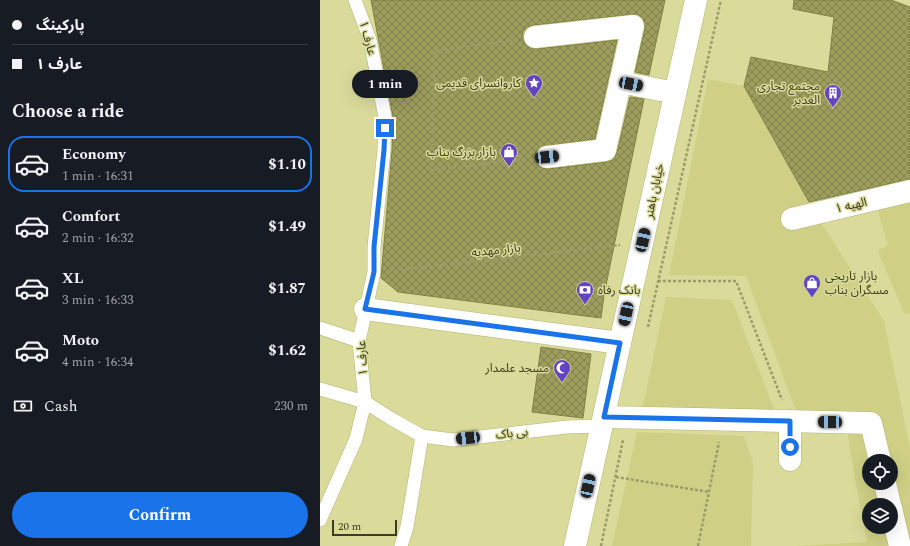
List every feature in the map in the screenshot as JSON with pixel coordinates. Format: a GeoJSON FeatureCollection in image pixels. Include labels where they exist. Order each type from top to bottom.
{"type":"FeatureCollection","features":[{"type":"Feature","properties":{"kind":"street","name":"خیابان باهنر"},"geometry":{"type":"LineString","coordinates":[[575,546],[696,0]]}},
{"type":"Feature","properties":{"kind":"street"},"geometry":{"type":"LineString","coordinates":[[535,37],[633,26],[605,150],[547,157]]}},
{"type":"Feature","properties":{"kind":"street"},"geometry":{"type":"LineString","coordinates":[[620,82],[675,93]]}},
{"type":"Feature","properties":{"kind":"street","name":"الهیه ۱"},"geometry":{"type":"LineString","coordinates":[[792,219],[910,191]]}},
{"type":"Feature","properties":{"kind":"street"},"geometry":{"type":"LineString","coordinates":[[365,309],[620,343]]}},
{"type":"Feature","properties":{"kind":"street"},"geometry":{"type":"LineString","coordinates":[[603,421],[628,417],[871,423],[878,454]]}},
{"type":"Feature","properties":{"kind":"street"},"geometry":{"type":"LineString","coordinates":[[790,421],[790,460]]}},
{"type":"Feature","properties":{"kind":"street"},"geometry":{"type":"LineString","coordinates":[[897,534],[900,546]]}},
{"type":"Feature","properties":{"kind":"lane","name":"عارف ۱"},"geometry":{"type":"LineString","coordinates":[[320,520],[356,439],[365,402],[359,341],[374,272],[374,247],[384,150],[385,117],[370,40],[355,0]]}},
{"type":"Feature","properties":{"kind":"lane"},"geometry":{"type":"LineString","coordinates":[[320,328],[359,341]]}},
{"type":"Feature","properties":{"kind":"lane","name":"بی باک"},"geometry":{"type":"LineString","coordinates":[[320,389],[365,402],[422,436],[453,440],[567,427],[603,421]]}},
{"type":"Feature","properties":{"kind":"lane"},"geometry":{"type":"LineString","coordinates":[[401,546],[407,527],[422,436]]}},
{"type":"Feature","properties":{"kind":"path"},"geometry":{"type":"LineString","coordinates":[[647,334],[721,0]]}},
{"type":"Feature","properties":{"kind":"path"},"geometry":{"type":"LineString","coordinates":[[535,37],[435,51],[431,170],[547,157]]}},
{"type":"Feature","properties":{"kind":"path","name":"بازار مهدیه"},"geometry":{"type":"LineString","coordinates":[[374,272],[620,245]]}},
{"type":"Feature","properties":{"kind":"path"},"geometry":{"type":"LineString","coordinates":[[658,281],[736,281],[790,421]]}},
{"type":"Feature","properties":{"kind":"path"},"geometry":{"type":"LineString","coordinates":[[601,546],[628,417]]}},
{"type":"Feature","properties":{"kind":"path"},"geometry":{"type":"LineString","coordinates":[[698,546],[724,420]]}},
{"type":"Feature","properties":{"kind":"path"},"geometry":{"type":"LineString","coordinates":[[616,477],[709,492]]}},
{"type":"Feature","properties":{"kind":"shaded area","name":"بازار تاریخی مسگران بناب"},"geometry":{"type":"Polygon","coordinates":[[[708,79],[744,86],[815,213],[884,321],[910,448],[910,546],[795,546],[867,542],[865,534],[898,534],[898,498],[862,498],[862,515],[851,457],[845,413],[797,414],[746,276],[669,275],[708,79]]]}},
{"type":"Feature","properties":{"kind":"shaded area"},"geometry":{"type":"Polygon","coordinates":[[[910,195],[910,314],[904,313],[878,251],[888,245],[876,205],[910,195]]]}},
{"type":"Feature","properties":{"kind":"shaded area"},"geometry":{"type":"Polygon","coordinates":[[[666,297],[732,300],[776,414],[642,411],[666,297]]]}},
{"type":"Feature","properties":{"kind":"shaded area"},"geometry":{"type":"Polygon","coordinates":[[[637,432],[744,436],[753,462],[751,546],[612,546],[637,432]]]}},
{"type":"Feature","properties":{"kind":"building","name":"بازار بزرگ بناب"},"geometry":{"type":"Polygon","coordinates":[[[371,0],[665,0],[649,75],[635,72],[645,28],[643,18],[637,14],[534,25],[527,27],[523,32],[525,44],[530,48],[536,49],[617,40],[595,139],[540,147],[536,152],[535,158],[537,164],[542,168],[548,169],[613,160],[617,153],[630,97],[644,99],[604,295],[601,318],[398,292],[381,278],[392,151],[393,117],[371,0]]]}},
{"type":"Feature","properties":{"kind":"building","name":"مجتمع تجاری الغدیر"},"geometry":{"type":"Polygon","coordinates":[[[794,0],[891,0],[910,7],[910,179],[809,202],[744,86],[751,57],[828,72],[834,17],[793,9],[794,0]]]}},
{"type":"Feature","properties":{"kind":"building","name":"مسجد علمدار"},"geometry":{"type":"Polygon","coordinates":[[[541,347],[591,354],[583,418],[532,412],[541,347]]]}},
{"type":"Feature","properties":{"kind":"place","name":"کاروانسرای قدیمی"},"geometry":{"type":"Point","coordinates":[534,98]}},
{"type":"Feature","properties":{"kind":"place","name":"مجتمع تجاری الغدیر"},"geometry":{"type":"Point","coordinates":[833,108]}},
{"type":"Feature","properties":{"kind":"place","name":"بازار بزرگ بناب"},"geometry":{"type":"Point","coordinates":[509,167]}},
{"type":"Feature","properties":{"kind":"place","name":"بازار تاریخی مسگران بناب"},"geometry":{"type":"Point","coordinates":[812,298]}},
{"type":"Feature","properties":{"kind":"place","name":"بانک رفاه"},"geometry":{"type":"Point","coordinates":[585,305]}},
{"type":"Feature","properties":{"kind":"place","name":"مسجد علمدار"},"geometry":{"type":"Point","coordinates":[562,383]}},
{"type":"Feature","properties":{"kind":"route"},"geometry":{"type":"LineString","coordinates":[[385,128],[374,247],[374,272],[365,309],[600,339],[620,343],[604,417],[790,421],[790,447]]}}]}
